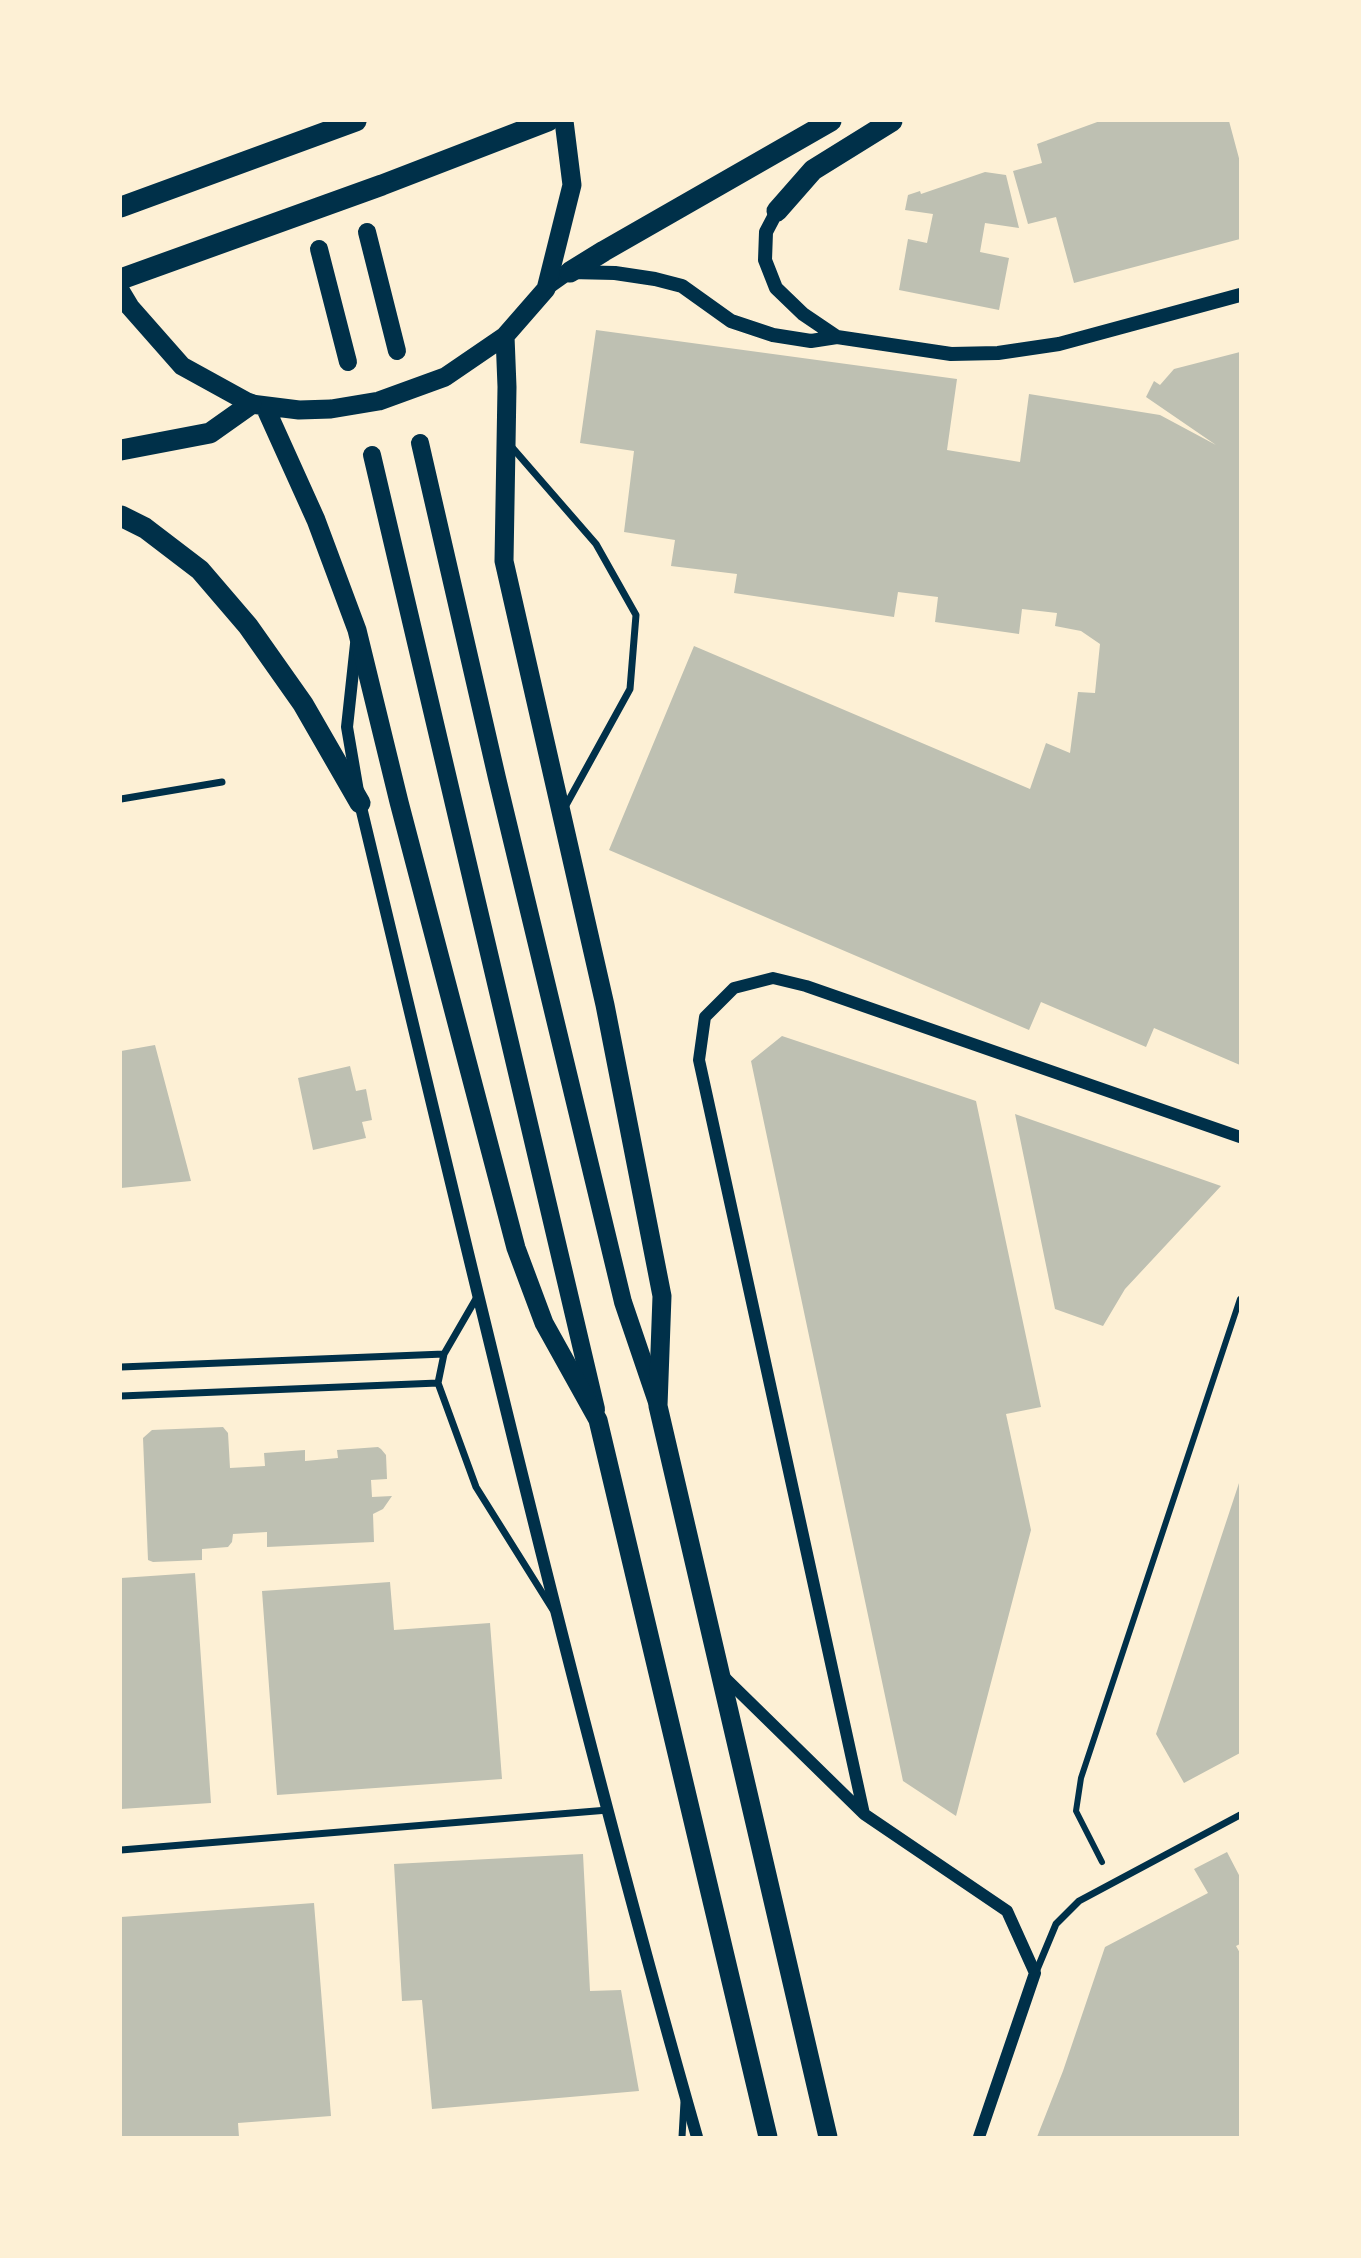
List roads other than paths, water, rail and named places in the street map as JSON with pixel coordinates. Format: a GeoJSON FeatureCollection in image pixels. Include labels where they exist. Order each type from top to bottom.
{"type":"FeatureCollection","features":[{"type":"Feature","properties":{"kind":"highway"},"geometry":{"type":"LineString","coordinates":[[121,206],[356,121]]}},
{"type":"Feature","properties":{"kind":"highway"},"geometry":{"type":"LineString","coordinates":[[121,279],[382,185],[548,121]]}},
{"type":"Feature","properties":{"kind":"highway"},"geometry":{"type":"LineString","coordinates":[[121,292],[130,307],[182,366],[258,406],[331,409],[379,401],[445,377],[505,335],[545,289],[572,185],[564,121]]}},
{"type":"Feature","properties":{"kind":"highway"},"geometry":{"type":"LineString","coordinates":[[570,272],[831,121]]}},
{"type":"Feature","properties":{"kind":"highway"},"geometry":{"type":"LineString","coordinates":[[777,211],[813,170],[892,121]]}},
{"type":"Feature","properties":{"kind":"highway"},"geometry":{"type":"LineString","coordinates":[[505,335],[504,561],[605,1004],[662,1296],[658,1406],[828,2137]]}},
{"type":"Feature","properties":{"kind":"highway"},"geometry":{"type":"LineString","coordinates":[[121,450],[210,433],[258,406]]}},
{"type":"Feature","properties":{"kind":"highway"},"geometry":{"type":"LineString","coordinates":[[258,406],[316,520],[357,630],[399,802],[516,1248],[544,1323],[598,1420],[768,2137]]}},
{"type":"Feature","properties":{"kind":"highway"},"geometry":{"type":"LineString","coordinates":[[121,516],[145,528],[200,570],[248,626],[303,704],[360,803]]}},
{"type":"Feature","properties":{"kind":"main road"},"geometry":{"type":"LineString","coordinates":[[777,211],[766,232],[765,260],[776,288],[803,314],[837,337]]}},
{"type":"Feature","properties":{"kind":"main road"},"geometry":{"type":"LineString","coordinates":[[367,232],[397,351]]}},
{"type":"Feature","properties":{"kind":"main road"},"geometry":{"type":"LineString","coordinates":[[319,249],[348,362]]}},
{"type":"Feature","properties":{"kind":"main road"},"geometry":{"type":"LineString","coordinates":[[545,289],[570,272],[615,273],[656,279],[682,286],[732,321],[773,335],[811,341],[837,337],[951,354],[998,353],[1059,344],[1240,295]]}},
{"type":"Feature","properties":{"kind":"main road"},"geometry":{"type":"LineString","coordinates":[[420,443],[500,792],[620,1289],[658,1406]]}},
{"type":"Feature","properties":{"kind":"main road"},"geometry":{"type":"LineString","coordinates":[[372,455],[598,1420]]}},
{"type":"Feature","properties":{"kind":"street"},"geometry":{"type":"LineString","coordinates":[[506,440],[596,544],[636,615],[630,689],[561,814]]}},
{"type":"Feature","properties":{"kind":"street"},"geometry":{"type":"LineString","coordinates":[[357,630],[348,727],[360,803],[559,1620],[697,2137]]}},
{"type":"Feature","properties":{"kind":"street"},"geometry":{"type":"LineString","coordinates":[[121,799],[222,782]]}},
{"type":"Feature","properties":{"kind":"street"},"geometry":{"type":"LineString","coordinates":[[864,1814],[699,1060],[705,1017],[734,988],[773,978],[806,986],[1240,1137]]}},
{"type":"Feature","properties":{"kind":"street"},"geometry":{"type":"LineString","coordinates":[[478,1296],[444,1354],[438,1383],[476,1486],[559,1620]]}},
{"type":"Feature","properties":{"kind":"street"},"geometry":{"type":"LineString","coordinates":[[1102,1861],[1076,1811],[1081,1778],[1240,1299]]}},
{"type":"Feature","properties":{"kind":"street"},"geometry":{"type":"LineString","coordinates":[[121,1367],[444,1354]]}},
{"type":"Feature","properties":{"kind":"street"},"geometry":{"type":"LineString","coordinates":[[121,1396],[438,1383]]}},
{"type":"Feature","properties":{"kind":"street"},"geometry":{"type":"LineString","coordinates":[[718,1672],[864,1814],[1007,1911],[1035,1972]]}},
{"type":"Feature","properties":{"kind":"street"},"geometry":{"type":"LineString","coordinates":[[121,1850],[609,1810]]}},
{"type":"Feature","properties":{"kind":"street"},"geometry":{"type":"LineString","coordinates":[[979,2137],[1035,1972],[1056,1924],[1079,1901],[1240,1815]]}},
{"type":"Feature","properties":{"kind":"street"},"geometry":{"type":"LineString","coordinates":[[682,2137],[684,2094]]}}]}
